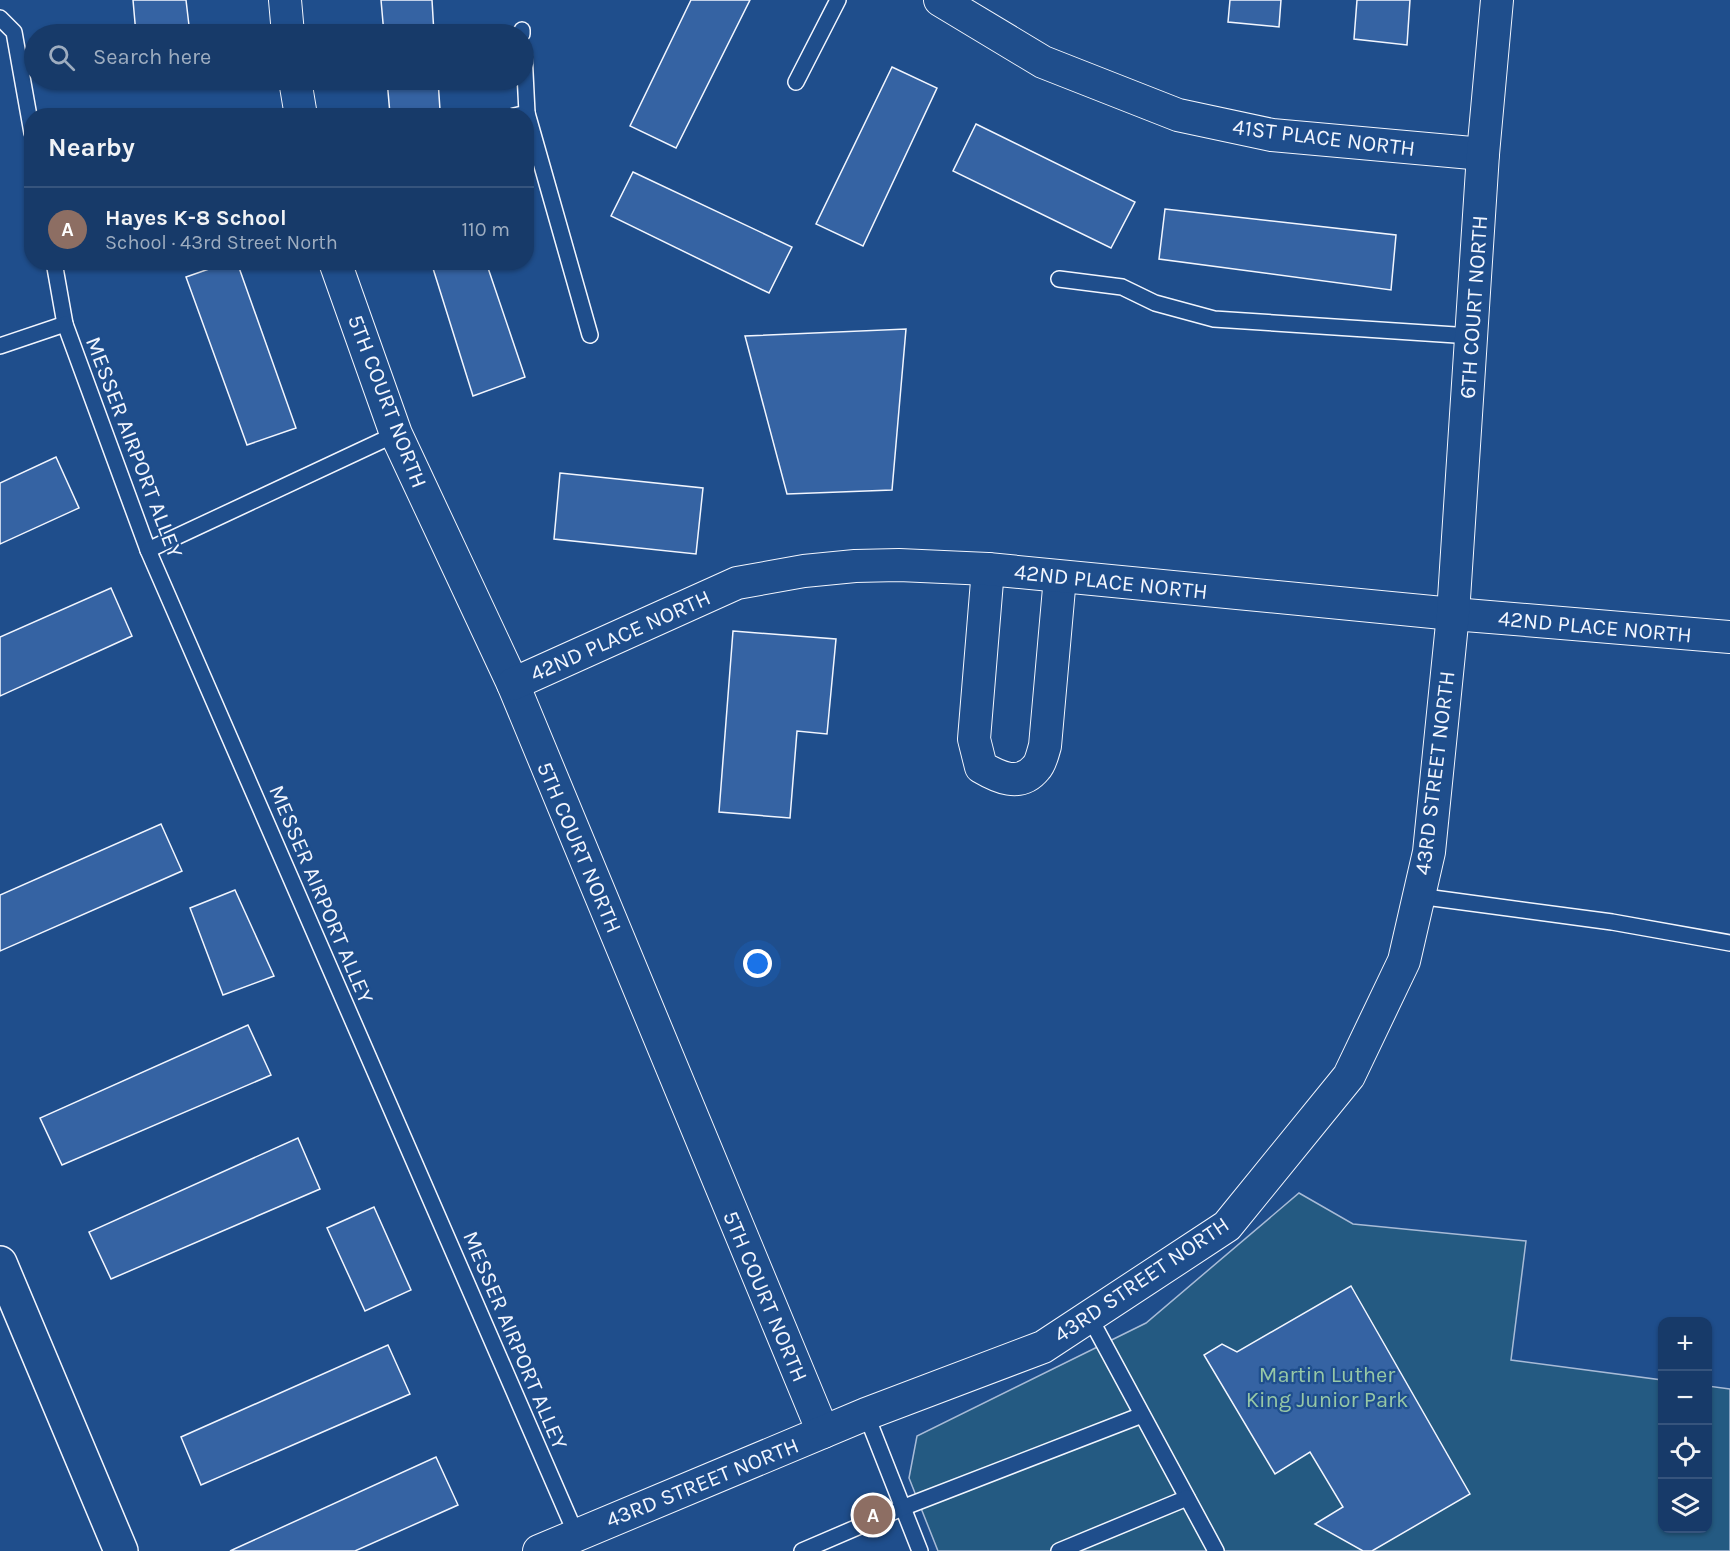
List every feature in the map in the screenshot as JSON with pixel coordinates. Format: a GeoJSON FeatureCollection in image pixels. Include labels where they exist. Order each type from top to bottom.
{"type":"FeatureCollection","features":[{"type":"Feature","properties":{"kind":"main road"},"geometry":{"type":"LineString","coordinates":[[0,1263],[121,1551]]}},
{"type":"Feature","properties":{"kind":"street"},"geometry":{"type":"LineString","coordinates":[[285,0],[287,24]]}},
{"type":"Feature","properties":{"kind":"street","name":"41ST PLACE NORTH"},"geometry":{"type":"LineString","coordinates":[[940,0],[1043,62],[1178,115],[1272,135],[1483,154]]}},
{"type":"Feature","properties":{"kind":"street","name":"6TH COURT NORTH"},"geometry":{"type":"LineString","coordinates":[[1453,614],[1483,154],[1497,0]]}},
{"type":"Feature","properties":{"kind":"street"},"geometry":{"type":"LineString","coordinates":[[296,90],[299,108]]}},
{"type":"Feature","properties":{"kind":"street","name":"5TH COURT NORTH"},"geometry":{"type":"LineString","coordinates":[[338,270],[396,434],[513,684],[823,1432]]}},
{"type":"Feature","properties":{"kind":"street","name":"42ND PLACE NORTH"},"geometry":{"type":"LineString","coordinates":[[513,684],[737,583],[804,571],[855,566],[899,565],[988,570],[1453,614],[1730,637]]}},
{"type":"Feature","properties":{"kind":"street"},"geometry":{"type":"LineString","coordinates":[[988,570],[974,739],[981,767],[1001,779],[1022,778],[1036,768],[1045,746],[1060,577]]}},
{"type":"Feature","properties":{"kind":"street","name":"43RD STREET NORTH"},"geometry":{"type":"LineString","coordinates":[[539,1551],[866,1414],[1043,1347],[1227,1226],[1349,1076],[1404,961],[1429,852],[1453,614]]}},
{"type":"Feature","properties":{"kind":"lane"},"geometry":{"type":"LineString","coordinates":[[796,82],[838,0]]}},
{"type":"Feature","properties":{"kind":"lane"},"geometry":{"type":"LineString","coordinates":[[0,18],[14,32],[24,88]]}},
{"type":"Feature","properties":{"kind":"lane"},"geometry":{"type":"LineString","coordinates":[[24,90],[28,108]]}},
{"type":"Feature","properties":{"kind":"lane"},"geometry":{"type":"LineString","coordinates":[[521,108],[522,90]]}},
{"type":"Feature","properties":{"kind":"lane"},"geometry":{"type":"LineString","coordinates":[[534,156],[590,335]]}},
{"type":"Feature","properties":{"kind":"lane","name":"MESSER AIRPORT ALLEY"},"geometry":{"type":"LineString","coordinates":[[55,270],[65,324],[148,550],[576,1534]]}},
{"type":"Feature","properties":{"kind":"lane"},"geometry":{"type":"LineString","coordinates":[[1059,279],[1122,287],[1155,303],[1214,319],[1471,336]]}},
{"type":"Feature","properties":{"kind":"lane"},"geometry":{"type":"LineString","coordinates":[[0,346],[65,324]]}},
{"type":"Feature","properties":{"kind":"lane"},"geometry":{"type":"LineString","coordinates":[[148,550],[396,434]]}},
{"type":"Feature","properties":{"kind":"lane"},"geometry":{"type":"LineString","coordinates":[[1418,896],[1612,922],[1730,944]]}},
{"type":"Feature","properties":{"kind":"lane"},"geometry":{"type":"LineString","coordinates":[[1089,1316],[1216,1551]]}},
{"type":"Feature","properties":{"kind":"lane"},"geometry":{"type":"LineString","coordinates":[[866,1414],[920,1551]]}},
{"type":"Feature","properties":{"kind":"lane"},"geometry":{"type":"LineString","coordinates":[[802,1551],[902,1508],[1142,1415]]}},
{"type":"Feature","properties":{"kind":"lane"},"geometry":{"type":"LineString","coordinates":[[1059,1551],[1187,1498]]}},
{"type":"Feature","properties":{"kind":"green space","name":"Martin Luther King Junior Park"},"geometry":{"type":"Polygon","coordinates":[[[1299,1193],[1353,1224],[1526,1241],[1511,1360],[1658,1379],[1658,1533],[1712,1533],[1712,1387],[1730,1389],[1730,1551],[938,1551],[909,1478],[917,1436],[1146,1323],[1299,1193]]]}},
{"type":"Feature","properties":{"kind":"building"},"geometry":{"type":"Polygon","coordinates":[[[133,0],[186,0],[189,24],[135,24],[133,0]]]}},
{"type":"Feature","properties":{"kind":"building"},"geometry":{"type":"Polygon","coordinates":[[[381,0],[432,0],[433,24],[383,24],[381,0]]]}},
{"type":"Feature","properties":{"kind":"building"},"geometry":{"type":"Polygon","coordinates":[[[691,0],[750,0],[676,148],[630,126],[691,0]]]}},
{"type":"Feature","properties":{"kind":"building"},"geometry":{"type":"Polygon","coordinates":[[[1230,0],[1281,0],[1279,27],[1228,22],[1230,0]]]}},
{"type":"Feature","properties":{"kind":"building"},"geometry":{"type":"Polygon","coordinates":[[[1357,0],[1410,0],[1407,45],[1354,39],[1357,0]]]}},
{"type":"Feature","properties":{"kind":"building"},"geometry":{"type":"Polygon","coordinates":[[[892,67],[937,88],[863,246],[816,224],[892,67]]]}},
{"type":"Feature","properties":{"kind":"building"},"geometry":{"type":"Polygon","coordinates":[[[388,90],[439,90],[440,108],[389,108],[388,90]]]}},
{"type":"Feature","properties":{"kind":"building"},"geometry":{"type":"Polygon","coordinates":[[[976,124],[1135,202],[1111,248],[953,171],[976,124]]]}},
{"type":"Feature","properties":{"kind":"building"},"geometry":{"type":"Polygon","coordinates":[[[633,172],[792,247],[769,293],[611,216],[633,172]]]}},
{"type":"Feature","properties":{"kind":"building"},"geometry":{"type":"Polygon","coordinates":[[[1165,209],[1396,235],[1391,290],[1159,259],[1165,209]]]}},
{"type":"Feature","properties":{"kind":"building"},"geometry":{"type":"Polygon","coordinates":[[[206,270],[240,270],[296,428],[247,445],[186,277],[206,270]]]}},
{"type":"Feature","properties":{"kind":"building"},"geometry":{"type":"Polygon","coordinates":[[[434,270],[489,270],[525,377],[473,396],[434,270]]]}},
{"type":"Feature","properties":{"kind":"building"},"geometry":{"type":"Polygon","coordinates":[[[906,329],[892,490],[787,494],[745,336],[906,329]]]}},
{"type":"Feature","properties":{"kind":"building"},"geometry":{"type":"Polygon","coordinates":[[[56,457],[79,508],[0,544],[0,483],[56,457]]]}},
{"type":"Feature","properties":{"kind":"building"},"geometry":{"type":"Polygon","coordinates":[[[560,473],[703,488],[696,554],[554,539],[560,473]]]}},
{"type":"Feature","properties":{"kind":"building"},"geometry":{"type":"Polygon","coordinates":[[[111,588],[132,636],[0,696],[0,637],[111,588]]]}},
{"type":"Feature","properties":{"kind":"building"},"geometry":{"type":"Polygon","coordinates":[[[733,631],[836,639],[827,734],[797,731],[790,818],[719,812],[733,631]]]}},
{"type":"Feature","properties":{"kind":"building"},"geometry":{"type":"Polygon","coordinates":[[[161,824],[182,871],[0,951],[0,895],[161,824]]]}},
{"type":"Feature","properties":{"kind":"building"},"geometry":{"type":"Polygon","coordinates":[[[235,890],[274,976],[223,995],[190,908],[235,890]]]}},
{"type":"Feature","properties":{"kind":"building"},"geometry":{"type":"Polygon","coordinates":[[[248,1025],[271,1075],[62,1165],[40,1118],[248,1025]]]}},
{"type":"Feature","properties":{"kind":"building"},"geometry":{"type":"Polygon","coordinates":[[[298,1138],[320,1189],[111,1279],[89,1232],[298,1138]]]}},
{"type":"Feature","properties":{"kind":"building"},"geometry":{"type":"Polygon","coordinates":[[[374,1207],[411,1290],[365,1311],[327,1228],[374,1207]]]}},
{"type":"Feature","properties":{"kind":"building"},"geometry":{"type":"Polygon","coordinates":[[[1351,1286],[1470,1494],[1372,1551],[1363,1551],[1315,1524],[1343,1507],[1310,1452],[1275,1474],[1204,1355],[1222,1344],[1237,1352],[1351,1286]]]}},
{"type":"Feature","properties":{"kind":"building"},"geometry":{"type":"Polygon","coordinates":[[[388,1345],[410,1394],[201,1485],[181,1437],[388,1345]]]}},
{"type":"Feature","properties":{"kind":"building"},"geometry":{"type":"Polygon","coordinates":[[[436,1457],[458,1505],[355,1551],[230,1551],[436,1457]]]}},
{"type":"Feature","properties":{"kind":"place","name":"Hayes K-8 School"},"geometry":{"type":"Point","coordinates":[873,1515]}}]}
